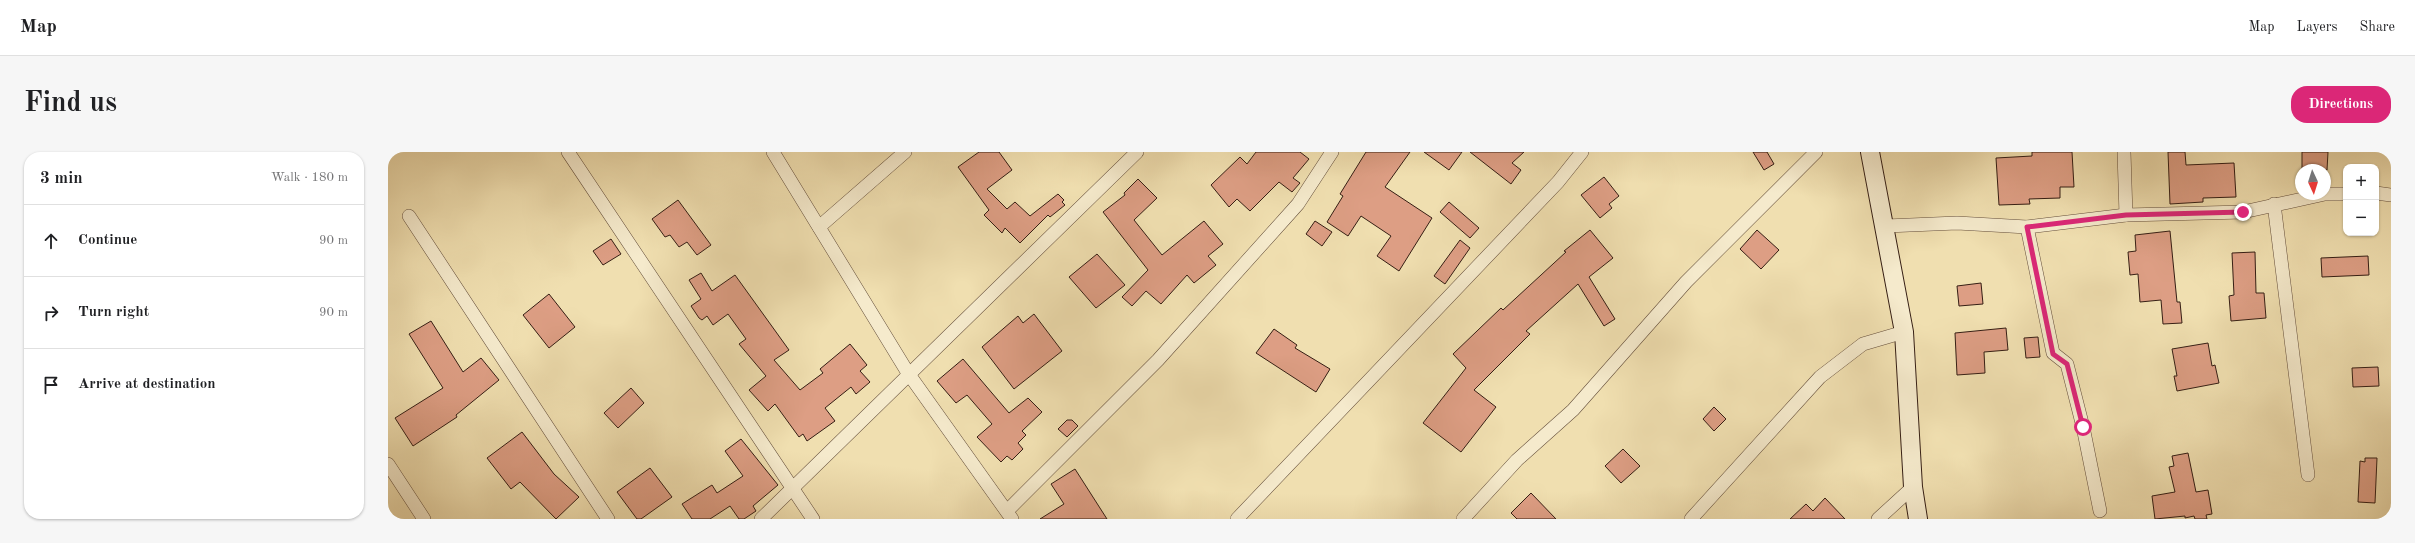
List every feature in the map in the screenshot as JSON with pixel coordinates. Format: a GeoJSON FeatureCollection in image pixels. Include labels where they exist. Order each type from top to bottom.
{"type":"FeatureCollection","features":[{"type":"Feature","properties":{"kind":"street"},"geometry":{"type":"LineString","coordinates":[[568,152],[813,519]]}},
{"type":"Feature","properties":{"kind":"street"},"geometry":{"type":"LineString","coordinates":[[773,152],[908,374],[1010,515],[1158,360],[1298,204],[1332,152]]}},
{"type":"Feature","properties":{"kind":"street"},"geometry":{"type":"LineString","coordinates":[[819,227],[905,152]]}},
{"type":"Feature","properties":{"kind":"street"},"geometry":{"type":"LineString","coordinates":[[762,519],[908,374],[1137,152]]}},
{"type":"Feature","properties":{"kind":"street"},"geometry":{"type":"LineString","coordinates":[[1237,519],[1558,182],[1582,152]]}},
{"type":"Feature","properties":{"kind":"street"},"geometry":{"type":"LineString","coordinates":[[1463,519],[1517,460],[1573,410],[1686,282],[1816,152]]}},
{"type":"Feature","properties":{"kind":"street"},"geometry":{"type":"LineString","coordinates":[[1870,152],[1886,226],[1904,332],[1913,487],[1918,519]]}},
{"type":"Feature","properties":{"kind":"street"},"geometry":{"type":"LineString","coordinates":[[2124,152],[2126,215]]}},
{"type":"Feature","properties":{"kind":"street"},"geometry":{"type":"LineString","coordinates":[[2379,193],[2391,195]]}},
{"type":"Feature","properties":{"kind":"street"},"geometry":{"type":"LineString","coordinates":[[1886,226],[1957,223],[2027,227],[2126,215],[2243,212],[2325,194],[2343,194]]}},
{"type":"Feature","properties":{"kind":"street"},"geometry":{"type":"LineString","coordinates":[[2274,204],[2308,475]]}},
{"type":"Feature","properties":{"kind":"street"},"geometry":{"type":"LineString","coordinates":[[409,216],[608,519]]}},
{"type":"Feature","properties":{"kind":"street"},"geometry":{"type":"LineString","coordinates":[[2027,227],[2053,354],[2067,364],[2083,427],[2100,511]]}},
{"type":"Feature","properties":{"kind":"street"},"geometry":{"type":"LineString","coordinates":[[1690,519],[1820,377],[1863,344],[1904,332]]}},
{"type":"Feature","properties":{"kind":"street"},"geometry":{"type":"LineString","coordinates":[[388,464],[424,519]]}},
{"type":"Feature","properties":{"kind":"street"},"geometry":{"type":"LineString","coordinates":[[1878,519],[1913,487]]}},
{"type":"Feature","properties":{"kind":"building"},"geometry":{"type":"Polygon","coordinates":[[[979,152],[999,152],[1012,170],[987,189],[1007,209],[1015,202],[1030,216],[1058,194],[1064,200],[1062,202],[1065,205],[1050,217],[1048,215],[1020,243],[1005,228],[1002,233],[984,215],[989,210],[958,167],[979,152]]]}},
{"type":"Feature","properties":{"kind":"building"},"geometry":{"type":"Polygon","coordinates":[[[1256,152],[1300,152],[1309,159],[1293,178],[1300,183],[1292,192],[1279,182],[1250,211],[1237,199],[1229,207],[1211,185],[1240,157],[1247,164],[1256,152]]]}},
{"type":"Feature","properties":{"kind":"building"},"geometry":{"type":"Polygon","coordinates":[[[1366,152],[1410,152],[1385,187],[1432,218],[1399,271],[1377,256],[1391,236],[1361,216],[1348,236],[1327,222],[1343,196],[1340,194],[1366,152]]]}},
{"type":"Feature","properties":{"kind":"building"},"geometry":{"type":"Polygon","coordinates":[[[1424,152],[1462,152],[1449,170],[1424,152]]]}},
{"type":"Feature","properties":{"kind":"building"},"geometry":{"type":"Polygon","coordinates":[[[1470,152],[1524,152],[1512,163],[1521,170],[1511,184],[1470,152]]]}},
{"type":"Feature","properties":{"kind":"building"},"geometry":{"type":"Polygon","coordinates":[[[1753,152],[1767,152],[1774,164],[1764,170],[1753,152]]]}},
{"type":"Feature","properties":{"kind":"building"},"geometry":{"type":"Polygon","coordinates":[[[2032,152],[2072,152],[2074,187],[2060,187],[2060,198],[2029,199],[2030,204],[1999,205],[1996,158],[2032,156],[2032,152]]]}},
{"type":"Feature","properties":{"kind":"building"},"geometry":{"type":"Polygon","coordinates":[[[2168,152],[2185,152],[2186,165],[2234,163],[2236,197],[2203,198],[2203,202],[2170,204],[2168,152]]]}},
{"type":"Feature","properties":{"kind":"building"},"geometry":{"type":"Polygon","coordinates":[[[2302,152],[2328,152],[2327,164],[2302,164],[2302,152]]]}},
{"type":"Feature","properties":{"kind":"building"},"geometry":{"type":"Polygon","coordinates":[[[1604,177],[1619,196],[1609,204],[1612,208],[1600,218],[1581,195],[1604,177]]]}},
{"type":"Feature","properties":{"kind":"building"},"geometry":{"type":"Polygon","coordinates":[[[1138,179],[1157,198],[1134,220],[1162,255],[1204,221],[1223,244],[1208,256],[1216,265],[1194,283],[1187,275],[1161,304],[1146,291],[1132,306],[1122,297],[1148,270],[1103,212],[1125,195],[1124,193],[1138,179]]]}},
{"type":"Feature","properties":{"kind":"building"},"geometry":{"type":"Polygon","coordinates":[[[678,200],[711,245],[697,255],[687,242],[679,247],[670,235],[665,237],[652,219],[678,200]]]}},
{"type":"Feature","properties":{"kind":"building"},"geometry":{"type":"Polygon","coordinates":[[[1449,202],[1479,228],[1470,238],[1440,212],[1449,202]]]}},
{"type":"Feature","properties":{"kind":"building"},"geometry":{"type":"Polygon","coordinates":[[[1315,221],[1332,232],[1322,246],[1306,234],[1315,221]]]}},
{"type":"Feature","properties":{"kind":"building"},"geometry":{"type":"Polygon","coordinates":[[[1590,230],[1613,258],[1589,277],[1615,319],[1604,326],[1578,284],[1526,331],[1530,334],[1474,390],[1496,407],[1461,452],[1423,423],[1466,368],[1453,354],[1501,308],[1503,310],[1566,252],[1564,251],[1590,230]]]}},
{"type":"Feature","properties":{"kind":"building"},"geometry":{"type":"Polygon","coordinates":[[[1757,230],[1779,250],[1761,269],[1740,249],[1757,230]]]}},
{"type":"Feature","properties":{"kind":"building"},"geometry":{"type":"Polygon","coordinates":[[[2170,231],[2177,302],[2180,302],[2182,323],[2163,324],[2161,300],[2140,302],[2138,274],[2130,275],[2128,252],[2136,251],[2135,235],[2170,231]]]}},
{"type":"Feature","properties":{"kind":"building"},"geometry":{"type":"Polygon","coordinates":[[[611,239],[621,254],[603,265],[593,251],[611,239]]]}},
{"type":"Feature","properties":{"kind":"building"},"geometry":{"type":"Polygon","coordinates":[[[1460,240],[1470,248],[1445,284],[1434,276],[1460,240]]]}},
{"type":"Feature","properties":{"kind":"building"},"geometry":{"type":"Polygon","coordinates":[[[2255,252],[2256,293],[2264,293],[2266,318],[2231,321],[2229,296],[2234,295],[2232,253],[2255,252]]]}},
{"type":"Feature","properties":{"kind":"building"},"geometry":{"type":"Polygon","coordinates":[[[1097,254],[1125,285],[1096,308],[1069,277],[1097,254]]]}},
{"type":"Feature","properties":{"kind":"building"},"geometry":{"type":"Polygon","coordinates":[[[2368,256],[2369,275],[2322,277],[2321,258],[2368,256]]]}},
{"type":"Feature","properties":{"kind":"building"},"geometry":{"type":"Polygon","coordinates":[[[701,273],[712,291],[735,275],[789,350],[774,360],[800,390],[823,373],[820,369],[850,344],[867,365],[860,371],[870,382],[856,394],[851,387],[825,408],[835,421],[807,441],[803,434],[799,437],[775,404],[768,411],[749,390],[766,376],[739,344],[746,339],[728,314],[713,325],[707,316],[702,320],[699,318],[691,306],[701,299],[689,280],[701,273]]]}},
{"type":"Feature","properties":{"kind":"building"},"geometry":{"type":"Polygon","coordinates":[[[1981,283],[1983,304],[1959,306],[1957,286],[1981,283]]]}},
{"type":"Feature","properties":{"kind":"building"},"geometry":{"type":"Polygon","coordinates":[[[549,294],[575,327],[549,348],[523,315],[549,294]]]}},
{"type":"Feature","properties":{"kind":"building"},"geometry":{"type":"Polygon","coordinates":[[[1034,314],[1062,351],[1014,389],[982,347],[1018,316],[1023,323],[1034,314]]]}},
{"type":"Feature","properties":{"kind":"building"},"geometry":{"type":"Polygon","coordinates":[[[431,321],[463,372],[481,358],[499,380],[456,415],[457,417],[413,446],[395,418],[443,388],[409,334],[431,321]]]}},
{"type":"Feature","properties":{"kind":"building"},"geometry":{"type":"Polygon","coordinates":[[[2006,328],[2008,350],[1984,352],[1985,373],[1957,375],[1955,333],[2006,328]]]}},
{"type":"Feature","properties":{"kind":"building"},"geometry":{"type":"Polygon","coordinates":[[[1274,329],[1297,345],[1295,348],[1330,369],[1316,392],[1256,353],[1274,329]]]}},
{"type":"Feature","properties":{"kind":"building"},"geometry":{"type":"Polygon","coordinates":[[[2038,337],[2040,357],[2026,358],[2024,338],[2038,337]]]}},
{"type":"Feature","properties":{"kind":"building"},"geometry":{"type":"Polygon","coordinates":[[[2208,343],[2212,366],[2215,365],[2219,383],[2177,391],[2174,376],[2177,376],[2172,349],[2208,343]]]}},
{"type":"Feature","properties":{"kind":"building"},"geometry":{"type":"Polygon","coordinates":[[[963,359],[1009,413],[1028,398],[1042,412],[1022,431],[1026,435],[1018,443],[1023,449],[1012,460],[1007,456],[1001,462],[977,437],[992,424],[967,395],[956,403],[937,381],[963,359]]]}},
{"type":"Feature","properties":{"kind":"building"},"geometry":{"type":"Polygon","coordinates":[[[2378,367],[2379,386],[2353,387],[2352,368],[2378,367]]]}},
{"type":"Feature","properties":{"kind":"building"},"geometry":{"type":"Polygon","coordinates":[[[631,388],[644,403],[618,428],[604,413],[631,388]]]}},
{"type":"Feature","properties":{"kind":"building"},"geometry":{"type":"Polygon","coordinates":[[[1714,407],[1726,419],[1714,431],[1703,419],[1714,407]]]}},
{"type":"Feature","properties":{"kind":"building"},"geometry":{"type":"Polygon","coordinates":[[[1067,420],[1072,420],[1078,426],[1067,437],[1058,429],[1067,420]]]}},
{"type":"Feature","properties":{"kind":"building"},"geometry":{"type":"Polygon","coordinates":[[[522,432],[554,474],[579,497],[556,519],[520,482],[511,489],[487,458],[522,432]]]}},
{"type":"Feature","properties":{"kind":"building"},"geometry":{"type":"Polygon","coordinates":[[[741,439],[778,485],[753,506],[756,511],[744,519],[739,519],[730,506],[710,519],[692,519],[682,504],[712,485],[717,493],[743,476],[725,451],[741,439]]]}},
{"type":"Feature","properties":{"kind":"building"},"geometry":{"type":"Polygon","coordinates":[[[1623,449],[1640,466],[1621,483],[1605,466],[1623,449]]]}},
{"type":"Feature","properties":{"kind":"building"},"geometry":{"type":"Polygon","coordinates":[[[2188,453],[2196,492],[2208,490],[2212,514],[2206,515],[2207,519],[2195,519],[2194,516],[2185,518],[2185,516],[2155,519],[2152,496],[2175,492],[2169,467],[2174,466],[2172,456],[2188,453]]]}},
{"type":"Feature","properties":{"kind":"building"},"geometry":{"type":"Polygon","coordinates":[[[2365,458],[2377,458],[2375,503],[2358,502],[2360,461],[2365,462],[2365,458]]]}},
{"type":"Feature","properties":{"kind":"building"},"geometry":{"type":"Polygon","coordinates":[[[650,468],[672,497],[641,519],[637,519],[617,492],[650,468]]]}},
{"type":"Feature","properties":{"kind":"building"},"geometry":{"type":"Polygon","coordinates":[[[1075,469],[1107,519],[1040,519],[1064,504],[1051,484],[1075,469]]]}},
{"type":"Feature","properties":{"kind":"building"},"geometry":{"type":"Polygon","coordinates":[[[1531,493],[1556,519],[1517,519],[1511,513],[1531,493]]]}},
{"type":"Feature","properties":{"kind":"building"},"geometry":{"type":"Polygon","coordinates":[[[1825,498],[1845,519],[1790,519],[1806,504],[1813,511],[1825,498]]]}},
{"type":"Feature","properties":{"kind":"route"},"geometry":{"type":"LineString","coordinates":[[2083,427],[2067,364],[2053,354],[2027,227],[2126,215],[2243,212]]}}]}
